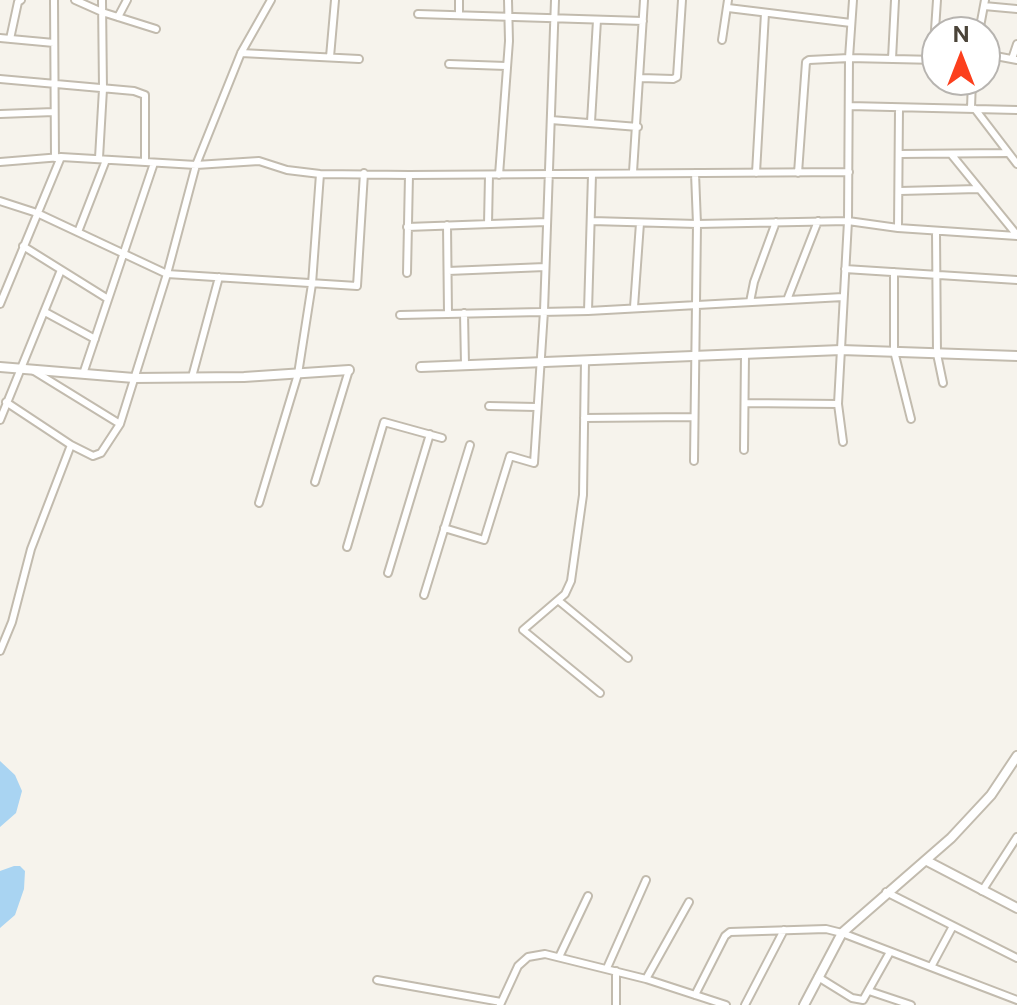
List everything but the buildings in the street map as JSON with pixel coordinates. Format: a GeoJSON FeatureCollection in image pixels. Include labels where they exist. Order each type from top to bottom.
{"type":"FeatureCollection","features":[{"type":"Feature","properties":{"kind":"street"},"geometry":{"type":"LineString","coordinates":[[10,39],[21,0]]}},
{"type":"Feature","properties":{"kind":"street"},"geometry":{"type":"LineString","coordinates":[[0,304],[58,158],[53,84],[54,0]]}},
{"type":"Feature","properties":{"kind":"street"},"geometry":{"type":"LineString","coordinates":[[75,0],[156,29]]}},
{"type":"Feature","properties":{"kind":"street"},"geometry":{"type":"LineString","coordinates":[[78,232],[102,159],[102,0]]}},
{"type":"Feature","properties":{"kind":"street"},"geometry":{"type":"LineString","coordinates":[[118,17],[127,0]]}},
{"type":"Feature","properties":{"kind":"street"},"geometry":{"type":"LineString","coordinates":[[6,402],[93,456],[97,455],[120,424],[167,274],[196,165],[241,53],[271,0]]}},
{"type":"Feature","properties":{"kind":"street"},"geometry":{"type":"LineString","coordinates":[[330,57],[335,0]]}},
{"type":"Feature","properties":{"kind":"street"},"geometry":{"type":"LineString","coordinates":[[459,0],[459,15]]}},
{"type":"Feature","properties":{"kind":"street"},"geometry":{"type":"LineString","coordinates":[[499,175],[509,41],[508,0]]}},
{"type":"Feature","properties":{"kind":"street"},"geometry":{"type":"LineString","coordinates":[[444,528],[484,540],[510,456],[534,463],[544,311],[555,0]]}},
{"type":"Feature","properties":{"kind":"street"},"geometry":{"type":"LineString","coordinates":[[633,172],[644,0]]}},
{"type":"Feature","properties":{"kind":"street"},"geometry":{"type":"LineString","coordinates":[[641,78],[677,77],[682,0]]}},
{"type":"Feature","properties":{"kind":"street"},"geometry":{"type":"LineString","coordinates":[[843,442],[838,404],[848,221],[849,58],[853,0]]}},
{"type":"Feature","properties":{"kind":"street"},"geometry":{"type":"LineString","coordinates":[[892,59],[895,0]]}},
{"type":"Feature","properties":{"kind":"street"},"geometry":{"type":"LineString","coordinates":[[985,3],[1017,9]]}},
{"type":"Feature","properties":{"kind":"street"},"geometry":{"type":"LineString","coordinates":[[722,40],[728,4],[765,13],[851,23]]}},
{"type":"Feature","properties":{"kind":"street"},"geometry":{"type":"LineString","coordinates":[[756,173],[765,13]]}},
{"type":"Feature","properties":{"kind":"street"},"geometry":{"type":"LineString","coordinates":[[418,14],[643,21]]}},
{"type":"Feature","properties":{"kind":"street"},"geometry":{"type":"LineString","coordinates":[[591,122],[597,20]]}},
{"type":"Feature","properties":{"kind":"street"},"geometry":{"type":"LineString","coordinates":[[0,38],[54,43]]}},
{"type":"Feature","properties":{"kind":"street"},"geometry":{"type":"LineString","coordinates":[[1014,60],[1017,44]]}},
{"type":"Feature","properties":{"kind":"street"},"geometry":{"type":"LineString","coordinates":[[241,53],[359,59]]}},
{"type":"Feature","properties":{"kind":"street"},"geometry":{"type":"LineString","coordinates":[[798,173],[806,62],[849,58],[921,60]]}},
{"type":"Feature","properties":{"kind":"street"},"geometry":{"type":"LineString","coordinates":[[449,64],[506,66]]}},
{"type":"Feature","properties":{"kind":"street"},"geometry":{"type":"LineString","coordinates":[[0,79],[134,91],[145,95],[145,162]]}},
{"type":"Feature","properties":{"kind":"street"},"geometry":{"type":"LineString","coordinates":[[973,96],[973,108],[1017,164]]}},
{"type":"Feature","properties":{"kind":"street"},"geometry":{"type":"LineString","coordinates":[[849,106],[1017,110]]}},
{"type":"Feature","properties":{"kind":"street"},"geometry":{"type":"LineString","coordinates":[[898,228],[899,109]]}},
{"type":"Feature","properties":{"kind":"street"},"geometry":{"type":"LineString","coordinates":[[0,114],[54,112]]}},
{"type":"Feature","properties":{"kind":"street"},"geometry":{"type":"LineString","coordinates":[[551,120],[638,127]]}},
{"type":"Feature","properties":{"kind":"street"},"geometry":{"type":"LineString","coordinates":[[900,154],[1007,153]]}},
{"type":"Feature","properties":{"kind":"street"},"geometry":{"type":"LineString","coordinates":[[951,154],[1017,236]]}},
{"type":"Feature","properties":{"kind":"street"},"geometry":{"type":"LineString","coordinates":[[0,162],[58,158],[196,165],[259,161],[287,170],[320,174],[849,172]]}},
{"type":"Feature","properties":{"kind":"street"},"geometry":{"type":"LineString","coordinates":[[83,374],[154,163]]}},
{"type":"Feature","properties":{"kind":"street"},"geometry":{"type":"LineString","coordinates":[[1,204],[37,213],[167,274],[357,286],[364,173]]}},
{"type":"Feature","properties":{"kind":"street"},"geometry":{"type":"LineString","coordinates":[[694,461],[695,173]]}},
{"type":"Feature","properties":{"kind":"street"},"geometry":{"type":"LineString","coordinates":[[259,503],[298,374],[312,284],[320,174]]}},
{"type":"Feature","properties":{"kind":"street"},"geometry":{"type":"LineString","coordinates":[[407,273],[409,175]]}},
{"type":"Feature","properties":{"kind":"street"},"geometry":{"type":"LineString","coordinates":[[488,224],[489,175]]}},
{"type":"Feature","properties":{"kind":"street"},"geometry":{"type":"LineString","coordinates":[[588,311],[592,175]]}},
{"type":"Feature","properties":{"kind":"street"},"geometry":{"type":"LineString","coordinates":[[900,191],[978,189]]}},
{"type":"Feature","properties":{"kind":"street"},"geometry":{"type":"LineString","coordinates":[[592,221],[697,224],[848,221],[936,232],[1017,236]]}},
{"type":"Feature","properties":{"kind":"street"},"geometry":{"type":"LineString","coordinates":[[750,302],[776,221]]}},
{"type":"Feature","properties":{"kind":"street"},"geometry":{"type":"LineString","coordinates":[[787,300],[818,221]]}},
{"type":"Feature","properties":{"kind":"street"},"geometry":{"type":"LineString","coordinates":[[407,227],[546,222]]}},
{"type":"Feature","properties":{"kind":"street"},"geometry":{"type":"LineString","coordinates":[[634,307],[640,223]]}},
{"type":"Feature","properties":{"kind":"street"},"geometry":{"type":"LineString","coordinates":[[447,225],[448,314]]}},
{"type":"Feature","properties":{"kind":"street"},"geometry":{"type":"LineString","coordinates":[[936,232],[937,354],[943,383]]}},
{"type":"Feature","properties":{"kind":"street"},"geometry":{"type":"LineString","coordinates":[[23,246],[108,299]]}},
{"type":"Feature","properties":{"kind":"street"},"geometry":{"type":"LineString","coordinates":[[448,271],[545,267]]}},
{"type":"Feature","properties":{"kind":"street"},"geometry":{"type":"LineString","coordinates":[[845,269],[1017,280]]}},
{"type":"Feature","properties":{"kind":"street"},"geometry":{"type":"LineString","coordinates":[[0,420],[6,402],[27,369],[61,270]]}},
{"type":"Feature","properties":{"kind":"street"},"geometry":{"type":"LineString","coordinates":[[894,272],[894,351],[911,419]]}},
{"type":"Feature","properties":{"kind":"street"},"geometry":{"type":"LineString","coordinates":[[192,377],[219,277]]}},
{"type":"Feature","properties":{"kind":"street"},"geometry":{"type":"LineString","coordinates":[[400,315],[588,311],[843,297]]}},
{"type":"Feature","properties":{"kind":"street"},"geometry":{"type":"LineString","coordinates":[[45,312],[95,339]]}},
{"type":"Feature","properties":{"kind":"street"},"geometry":{"type":"LineString","coordinates":[[464,313],[465,365]]}},
{"type":"Feature","properties":{"kind":"street"},"geometry":{"type":"LineString","coordinates":[[421,367],[841,350],[1017,356]]}},
{"type":"Feature","properties":{"kind":"street"},"geometry":{"type":"LineString","coordinates":[[744,450],[745,354]]}},
{"type":"Feature","properties":{"kind":"street"},"geometry":{"type":"LineString","coordinates":[[585,360],[583,495],[571,581],[559,601],[523,630],[600,693]]}},
{"type":"Feature","properties":{"kind":"street"},"geometry":{"type":"LineString","coordinates":[[0,367],[134,378],[349,370],[315,482]]}},
{"type":"Feature","properties":{"kind":"street"},"geometry":{"type":"LineString","coordinates":[[27,369],[120,424]]}},
{"type":"Feature","properties":{"kind":"street"},"geometry":{"type":"LineString","coordinates":[[745,403],[838,404]]}},
{"type":"Feature","properties":{"kind":"street"},"geometry":{"type":"LineString","coordinates":[[489,406],[536,407]]}},
{"type":"Feature","properties":{"kind":"street"},"geometry":{"type":"LineString","coordinates":[[584,418],[693,417]]}},
{"type":"Feature","properties":{"kind":"street"},"geometry":{"type":"LineString","coordinates":[[347,547],[384,422],[442,438]]}},
{"type":"Feature","properties":{"kind":"street"},"geometry":{"type":"LineString","coordinates":[[388,573],[430,434]]}},
{"type":"Feature","properties":{"kind":"street"},"geometry":{"type":"LineString","coordinates":[[0,651],[12,622],[31,549],[71,445]]}},
{"type":"Feature","properties":{"kind":"street"},"geometry":{"type":"LineString","coordinates":[[424,595],[470,445]]}},
{"type":"Feature","properties":{"kind":"street"},"geometry":{"type":"LineString","coordinates":[[559,601],[628,658]]}},
{"type":"Feature","properties":{"kind":"street"},"geometry":{"type":"LineString","coordinates":[[804,1005],[842,933],[886,892],[927,861],[991,795],[1017,756]]}},
{"type":"Feature","properties":{"kind":"street"},"geometry":{"type":"LineString","coordinates":[[982,892],[1017,837]]}},
{"type":"Feature","properties":{"kind":"street"},"geometry":{"type":"LineString","coordinates":[[927,861],[1017,908]]}},
{"type":"Feature","properties":{"kind":"street"},"geometry":{"type":"LineString","coordinates":[[607,968],[646,880]]}},
{"type":"Feature","properties":{"kind":"street"},"geometry":{"type":"LineString","coordinates":[[886,892],[1017,958]]}},
{"type":"Feature","properties":{"kind":"street"},"geometry":{"type":"LineString","coordinates":[[559,957],[588,896]]}},
{"type":"Feature","properties":{"kind":"street"},"geometry":{"type":"LineString","coordinates":[[646,979],[689,902]]}},
{"type":"Feature","properties":{"kind":"street"},"geometry":{"type":"LineString","coordinates":[[931,967],[953,926]]}},
{"type":"Feature","properties":{"kind":"street"},"geometry":{"type":"LineString","coordinates":[[695,995],[725,936],[730,932],[826,929],[1017,1000]]}},
{"type":"Feature","properties":{"kind":"street"},"geometry":{"type":"LineString","coordinates":[[745,1005],[784,930]]}},
{"type":"Feature","properties":{"kind":"street"},"geometry":{"type":"LineString","coordinates":[[818,977],[861,1001],[890,952]]}},
{"type":"Feature","properties":{"kind":"street"},"geometry":{"type":"LineString","coordinates":[[377,980],[501,1003],[512,976],[528,957],[545,954],[607,968],[726,1005]]}},
{"type":"Feature","properties":{"kind":"street"},"geometry":{"type":"LineString","coordinates":[[616,971],[616,1005]]}},
{"type":"Feature","properties":{"kind":"street"},"geometry":{"type":"LineString","coordinates":[[869,991],[911,1005]]}},
{"type":"Feature","properties":{"kind":"water"},"geometry":{"type":"Polygon","coordinates":[[[0,761],[15,775],[22,791],[16,813],[0,827],[0,761]]]}},
{"type":"Feature","properties":{"kind":"water"},"geometry":{"type":"Polygon","coordinates":[[[20,866],[25,871],[24,889],[15,915],[0,928],[0,871],[20,866]]]}}]}
